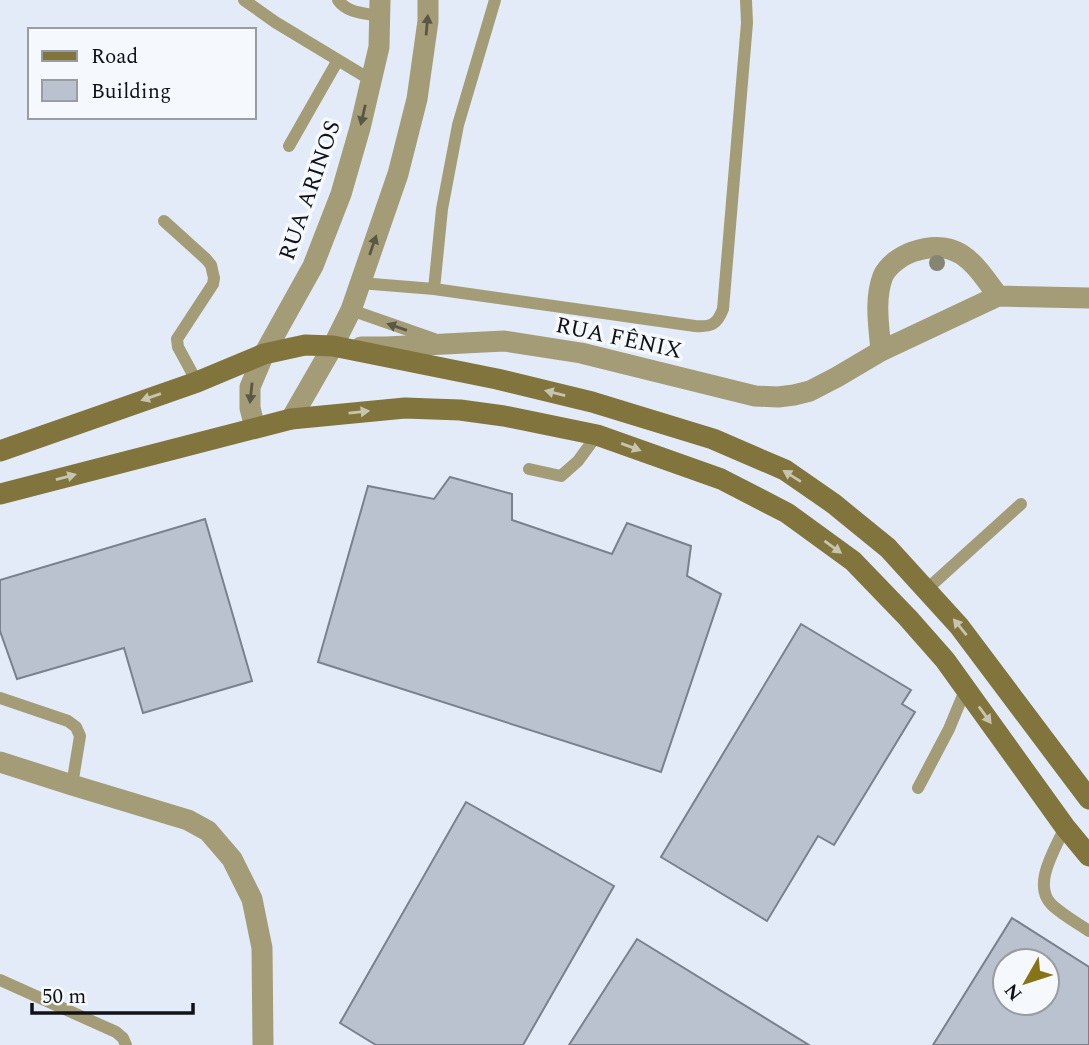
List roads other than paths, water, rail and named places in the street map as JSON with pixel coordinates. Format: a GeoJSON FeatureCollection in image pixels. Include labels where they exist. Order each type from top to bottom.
{"type":"FeatureCollection","features":[{"type":"Feature","properties":{"kind":"main road"},"geometry":{"type":"LineString","coordinates":[[0,451],[197,382],[264,354],[305,345],[333,346],[511,382],[592,402],[713,439],[785,470],[834,504],[888,548],[959,626],[1089,799]]}},
{"type":"Feature","properties":{"kind":"main road"},"geometry":{"type":"LineString","coordinates":[[0,494],[291,419],[405,408],[460,410],[597,435],[721,479],[787,513],[853,561],[945,660],[1065,827],[1089,856]]}},
{"type":"Feature","properties":{"kind":"street"},"geometry":{"type":"LineString","coordinates":[[291,419],[351,310],[398,174],[417,99],[428,21],[428,0]]}},
{"type":"Feature","properties":{"kind":"street","name":"RUA ARINOS"},"geometry":{"type":"LineString","coordinates":[[255,428],[250,408],[250,387],[264,354],[313,266],[341,194],[379,47],[380,8]]}},
{"type":"Feature","properties":{"kind":"street"},"geometry":{"type":"LineString","coordinates":[[881,351],[879,288],[889,266],[907,254],[923,248],[953,250],[967,257],[998,296]]}},
{"type":"Feature","properties":{"kind":"street","name":"RUA FÊNIX"},"geometry":{"type":"LineString","coordinates":[[333,346],[386,347],[504,341],[568,351],[755,396],[778,397],[810,391],[881,351],[998,296],[1089,298]]}},
{"type":"Feature","properties":{"kind":"street"},"geometry":{"type":"LineString","coordinates":[[0,762],[188,820],[208,831],[232,859],[252,900],[262,948],[263,1045]]}},
{"type":"Feature","properties":{"kind":"lane"},"geometry":{"type":"LineString","coordinates":[[244,0],[371,80]]}},
{"type":"Feature","properties":{"kind":"lane"},"geometry":{"type":"LineString","coordinates":[[338,0],[342,7],[348,10],[380,8]]}},
{"type":"Feature","properties":{"kind":"lane"},"geometry":{"type":"LineString","coordinates":[[434,289],[442,209],[457,125],[495,0]]}},
{"type":"Feature","properties":{"kind":"lane"},"geometry":{"type":"LineString","coordinates":[[360,283],[434,289],[695,326],[706,327],[715,323],[723,309],[747,23],[746,0]]}},
{"type":"Feature","properties":{"kind":"lane"},"geometry":{"type":"LineString","coordinates":[[289,146],[338,60]]}},
{"type":"Feature","properties":{"kind":"lane"},"geometry":{"type":"LineString","coordinates":[[164,221],[206,259],[213,272],[213,284],[177,339],[178,347],[197,382]]}},
{"type":"Feature","properties":{"kind":"lane"},"geometry":{"type":"LineString","coordinates":[[351,310],[444,343]]}},
{"type":"Feature","properties":{"kind":"lane"},"geometry":{"type":"LineString","coordinates":[[529,470],[561,476],[578,461],[597,435]]}},
{"type":"Feature","properties":{"kind":"lane"},"geometry":{"type":"LineString","coordinates":[[926,590],[1021,504]]}},
{"type":"Feature","properties":{"kind":"lane"},"geometry":{"type":"LineString","coordinates":[[918,788],[949,729],[966,688]]}},
{"type":"Feature","properties":{"kind":"lane"},"geometry":{"type":"LineString","coordinates":[[0,698],[76,727],[80,736],[72,785]]}},
{"type":"Feature","properties":{"kind":"lane"},"geometry":{"type":"LineString","coordinates":[[1065,827],[1042,883],[1051,904],[1089,931]]}},
{"type":"Feature","properties":{"kind":"lane"},"geometry":{"type":"LineString","coordinates":[[0,980],[116,1032],[126,1045]]}}]}
